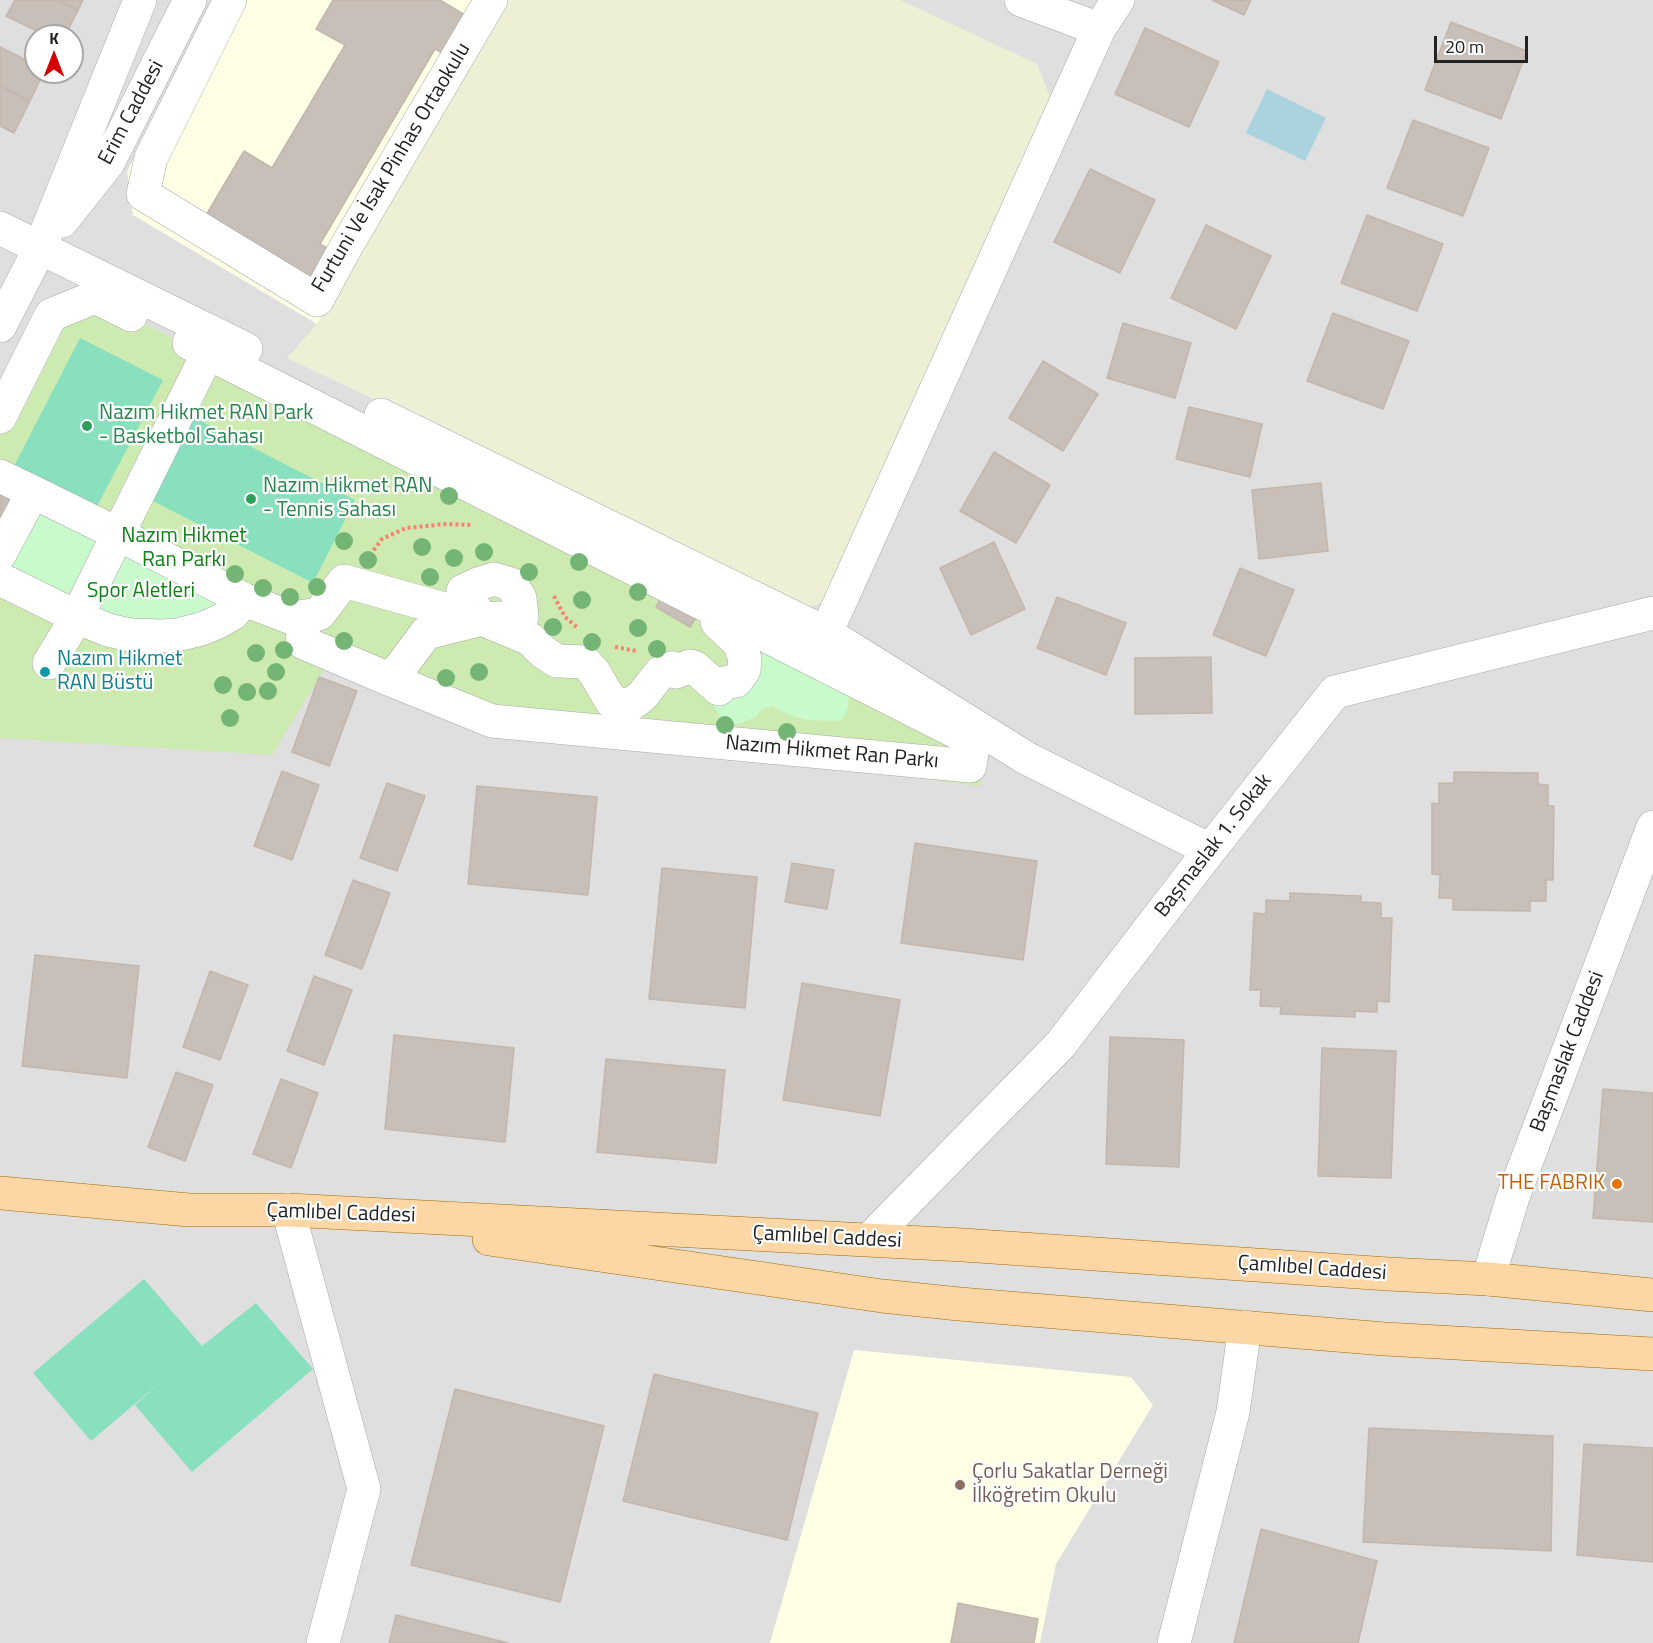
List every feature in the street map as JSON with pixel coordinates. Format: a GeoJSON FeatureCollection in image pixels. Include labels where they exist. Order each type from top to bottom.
{"type":"FeatureCollection","features":[{"type":"Feature","properties":{"kind":"main road","name":"Çamlıbel Caddesi"},"geometry":{"type":"LineString","coordinates":[[0,1193],[189,1210],[288,1210],[870,1239],[1488,1279],[1653,1295]]}},
{"type":"Feature","properties":{"kind":"main road"},"geometry":{"type":"LineString","coordinates":[[288,1210],[882,1296],[1385,1339],[1653,1354]]}},
{"type":"Feature","properties":{"kind":"street","name":"Erim Caddesi"},"geometry":{"type":"LineString","coordinates":[[0,326],[40,248],[140,0]]}},
{"type":"Feature","properties":{"kind":"street","name":"Furtuni Ve İsak Pinhas Ortaokulu"},"geometry":{"type":"LineString","coordinates":[[230,0],[151,158],[143,194],[317,300],[491,0]]}},
{"type":"Feature","properties":{"kind":"street"},"geometry":{"type":"LineString","coordinates":[[1021,0],[1099,29]]}},
{"type":"Feature","properties":{"kind":"street"},"geometry":{"type":"LineString","coordinates":[[826,633],[1099,29],[1118,0]]}},
{"type":"Feature","properties":{"kind":"street","name":"Erim Caddesi"},"geometry":{"type":"LineString","coordinates":[[40,248],[108,164],[184,13]]}},
{"type":"Feature","properties":{"kind":"street"},"geometry":{"type":"LineString","coordinates":[[184,13],[208,42]]}},
{"type":"Feature","properties":{"kind":"street"},"geometry":{"type":"LineString","coordinates":[[0,228],[826,633],[1026,758],[1210,850]]}},
{"type":"Feature","properties":{"kind":"street","name":"Nazım Hikmet Ran Parkı"},"geometry":{"type":"LineString","coordinates":[[0,417],[51,315],[95,297],[208,352],[974,741],[970,766],[492,721],[302,642],[306,616]]}},
{"type":"Feature","properties":{"kind":"street"},"geometry":{"type":"LineString","coordinates":[[49,663],[77,617],[118,534],[147,486],[208,352]]}},
{"type":"Feature","properties":{"kind":"street"},"geometry":{"type":"LineString","coordinates":[[0,476],[80,512],[245,600],[291,618],[319,614],[344,581],[482,619],[530,639],[543,652],[557,661],[585,662],[594,672],[611,701],[623,705],[633,703],[642,696],[661,672],[672,668],[676,672],[690,666],[694,667],[719,689],[723,683],[736,681],[744,669],[745,659],[740,643],[717,622],[719,612]]}},
{"type":"Feature","properties":{"kind":"street"},"geometry":{"type":"LineString","coordinates":[[0,554],[33,492]]}},
{"type":"Feature","properties":{"kind":"street"},"geometry":{"type":"LineString","coordinates":[[0,579],[77,617],[108,630],[130,635],[177,635],[201,629],[232,614],[245,600]]}},
{"type":"Feature","properties":{"kind":"street","name":"Başmaslak 1. Sokak"},"geometry":{"type":"LineString","coordinates":[[870,1239],[1061,1044],[1335,692],[1653,612]]}},
{"type":"Feature","properties":{"kind":"street"},"geometry":{"type":"LineString","coordinates":[[391,680],[426,633],[482,619]]}},
{"type":"Feature","properties":{"kind":"street","name":"Başmaslak Caddesi"},"geometry":{"type":"LineString","coordinates":[[1488,1279],[1513,1197],[1653,827]]}},
{"type":"Feature","properties":{"kind":"street"},"geometry":{"type":"LineString","coordinates":[[288,1210],[364,1489],[323,1643]]}},
{"type":"Feature","properties":{"kind":"street"},"geometry":{"type":"LineString","coordinates":[[1173,1643],[1233,1412],[1245,1327]]}},
{"type":"Feature","properties":{"kind":"shaded area"},"geometry":{"type":"Polygon","coordinates":[[[0,0],[1653,0],[1653,1643],[0,1643],[0,0]]]}},
{"type":"Feature","properties":{"kind":"shaded area"},"geometry":{"type":"Polygon","coordinates":[[[212,0],[502,0],[317,324],[133,215],[127,172],[212,0]]]}},
{"type":"Feature","properties":{"kind":"shaded area"},"geometry":{"type":"Polygon","coordinates":[[[502,0],[900,0],[1037,64],[1051,99],[844,593],[811,607],[287,358],[317,324],[502,0]]]}},
{"type":"Feature","properties":{"kind":"shaded area","name":"Çorlu Sakatlar Derneği İlköğretim Okulu"},"geometry":{"type":"Polygon","coordinates":[[[854,1350],[1131,1377],[1153,1405],[1056,1564],[1040,1643],[770,1643],[854,1350]]]}},
{"type":"Feature","properties":{"kind":"green space","name":"Nazım Hikmet Ran Parkı"},"geometry":{"type":"Polygon","coordinates":[[[100,302],[430,465],[984,760],[980,786],[483,724],[328,663],[272,755],[0,738],[0,423],[53,319],[100,302]]]}},
{"type":"Feature","properties":{"kind":"green space","name":"Nazım Hikmet RAN Park - Basketbol Sahası"},"geometry":{"type":"Polygon","coordinates":[[[80,338],[163,380],[93,514],[11,472],[80,338]]]}},
{"type":"Feature","properties":{"kind":"green space","name":"Nazım Hikmet RAN - Tennis Sahası"},"geometry":{"type":"Polygon","coordinates":[[[189,415],[355,500],[313,583],[147,498],[189,415]]]}},
{"type":"Feature","properties":{"kind":"green space","name":"Spor Aletleri"},"geometry":{"type":"Polygon","coordinates":[[[36,499],[105,533],[69,606],[0,571],[36,499]]]}},
{"type":"Feature","properties":{"kind":"green space","name":"Spor Aletleri"},"geometry":{"type":"Polygon","coordinates":[[[126,545],[230,601],[161,629],[94,612],[126,545]]]}},
{"type":"Feature","properties":{"kind":"green space"},"geometry":{"type":"Polygon","coordinates":[[[752,643],[849,695],[848,708],[843,718],[838,721],[807,720],[789,715],[772,706],[762,709],[756,717],[737,724],[721,718],[711,701],[752,643]]]}},
{"type":"Feature","properties":{"kind":"green space"},"geometry":{"type":"Polygon","coordinates":[[[144,1279],[202,1346],[256,1303],[313,1369],[192,1472],[135,1405],[163,1380],[91,1441],[33,1373],[144,1279]]]}},
{"type":"Feature","properties":{"kind":"water"},"geometry":{"type":"Polygon","coordinates":[[[1267,89],[1326,118],[1305,161],[1246,133],[1267,89]]]}},
{"type":"Feature","properties":{"kind":"building"},"geometry":{"type":"Polygon","coordinates":[[[15,0],[57,0],[78,10],[71,24],[24,25],[6,16],[15,0]]]}},
{"type":"Feature","properties":{"kind":"building"},"geometry":{"type":"Polygon","coordinates":[[[57,0],[83,0],[78,10],[57,0]]]}},
{"type":"Feature","properties":{"kind":"building"},"geometry":{"type":"Polygon","coordinates":[[[333,0],[440,0],[470,18],[448,56],[435,49],[320,244],[334,252],[314,287],[202,222],[244,151],[272,168],[345,45],[316,29],[333,0]]]}},
{"type":"Feature","properties":{"kind":"building"},"geometry":{"type":"Polygon","coordinates":[[[1212,0],[1251,0],[1244,15],[1212,0]]]}},
{"type":"Feature","properties":{"kind":"building"},"geometry":{"type":"Polygon","coordinates":[[[1451,22],[1527,51],[1501,119],[1425,90],[1451,22]]]}},
{"type":"Feature","properties":{"kind":"building"},"geometry":{"type":"Polygon","coordinates":[[[1145,28],[1219,62],[1189,127],[1115,94],[1145,28]]]}},
{"type":"Feature","properties":{"kind":"building"},"geometry":{"type":"Polygon","coordinates":[[[0,47],[24,59],[24,84],[38,84],[30,101],[0,86],[0,47]]]}},
{"type":"Feature","properties":{"kind":"building"},"geometry":{"type":"Polygon","coordinates":[[[0,86],[30,101],[14,133],[0,126],[0,86]]]}},
{"type":"Feature","properties":{"kind":"building"},"geometry":{"type":"Polygon","coordinates":[[[1413,120],[1489,148],[1463,216],[1387,188],[1413,120]]]}},
{"type":"Feature","properties":{"kind":"building"},"geometry":{"type":"Polygon","coordinates":[[[1090,169],[1155,200],[1120,273],[1054,242],[1090,169]]]}},
{"type":"Feature","properties":{"kind":"building"},"geometry":{"type":"Polygon","coordinates":[[[1367,215],[1443,244],[1417,311],[1341,283],[1367,215]]]}},
{"type":"Feature","properties":{"kind":"building"},"geometry":{"type":"Polygon","coordinates":[[[1206,225],[1271,256],[1236,329],[1171,298],[1206,225]]]}},
{"type":"Feature","properties":{"kind":"building"},"geometry":{"type":"Polygon","coordinates":[[[1333,313],[1409,341],[1383,409],[1307,381],[1333,313]]]}},
{"type":"Feature","properties":{"kind":"building"},"geometry":{"type":"Polygon","coordinates":[[[1123,323],[1191,343],[1175,398],[1107,378],[1123,323]]]}},
{"type":"Feature","properties":{"kind":"building"},"geometry":{"type":"Polygon","coordinates":[[[1043,361],[1098,394],[1063,451],[1009,418],[1043,361]]]}},
{"type":"Feature","properties":{"kind":"building"},"geometry":{"type":"Polygon","coordinates":[[[1189,407],[1262,424],[1250,477],[1176,459],[1189,407]]]}},
{"type":"Feature","properties":{"kind":"building"},"geometry":{"type":"Polygon","coordinates":[[[994,452],[1050,485],[1016,543],[960,511],[994,452]]]}},
{"type":"Feature","properties":{"kind":"building"},"geometry":{"type":"Polygon","coordinates":[[[0,480],[20,491],[0,537],[0,480]]]}},
{"type":"Feature","properties":{"kind":"building"},"geometry":{"type":"Polygon","coordinates":[[[1321,483],[1328,551],[1259,559],[1252,490],[1321,483]]]}},
{"type":"Feature","properties":{"kind":"building"},"geometry":{"type":"Polygon","coordinates":[[[994,542],[1025,609],[971,635],[940,568],[994,542]]]}},
{"type":"Feature","properties":{"kind":"building"},"geometry":{"type":"Polygon","coordinates":[[[1240,568],[1294,590],[1266,656],[1213,635],[1240,568]]]}},
{"type":"Feature","properties":{"kind":"building"},"geometry":{"type":"Polygon","coordinates":[[[664,593],[698,614],[690,627],[656,607],[664,593]]]}},
{"type":"Feature","properties":{"kind":"building"},"geometry":{"type":"Polygon","coordinates":[[[1057,597],[1126,623],[1106,675],[1037,648],[1057,597]]]}},
{"type":"Feature","properties":{"kind":"building"},"geometry":{"type":"Polygon","coordinates":[[[1211,657],[1212,713],[1135,714],[1135,658],[1211,657]]]}},
{"type":"Feature","properties":{"kind":"building"},"geometry":{"type":"Polygon","coordinates":[[[319,677],[357,691],[329,766],[292,752],[319,677]]]}},
{"type":"Feature","properties":{"kind":"building"},"geometry":{"type":"Polygon","coordinates":[[[282,771],[319,785],[292,860],[254,846],[282,771]]]}},
{"type":"Feature","properties":{"kind":"building"},"geometry":{"type":"Polygon","coordinates":[[[1454,772],[1538,773],[1538,784],[1548,785],[1548,806],[1554,806],[1553,880],[1546,880],[1546,901],[1530,901],[1530,911],[1453,910],[1453,898],[1439,898],[1440,875],[1432,874],[1432,803],[1439,804],[1439,783],[1454,783],[1454,772]]]}},
{"type":"Feature","properties":{"kind":"building"},"geometry":{"type":"Polygon","coordinates":[[[387,783],[425,796],[397,871],[360,858],[387,783]]]}},
{"type":"Feature","properties":{"kind":"building"},"geometry":{"type":"Polygon","coordinates":[[[477,786],[597,797],[588,895],[468,884],[477,786]]]}},
{"type":"Feature","properties":{"kind":"building"},"geometry":{"type":"Polygon","coordinates":[[[915,843],[1037,861],[1023,960],[901,943],[915,843]]]}},
{"type":"Feature","properties":{"kind":"building"},"geometry":{"type":"Polygon","coordinates":[[[792,863],[834,870],[827,909],[785,902],[792,863]]]}},
{"type":"Feature","properties":{"kind":"building"},"geometry":{"type":"Polygon","coordinates":[[[662,868],[757,877],[745,1008],[649,999],[662,868]]]}},
{"type":"Feature","properties":{"kind":"building"},"geometry":{"type":"Polygon","coordinates":[[[353,880],[390,893],[362,969],[325,955],[353,880]]]}},
{"type":"Feature","properties":{"kind":"building"},"geometry":{"type":"Polygon","coordinates":[[[1290,893],[1361,896],[1361,902],[1381,903],[1381,918],[1392,918],[1389,1002],[1377,1001],[1377,1012],[1355,1011],[1355,1017],[1280,1014],[1281,1007],[1260,1006],[1261,990],[1250,990],[1254,913],[1266,914],[1266,900],[1290,901],[1290,893]]]}},
{"type":"Feature","properties":{"kind":"building"},"geometry":{"type":"Polygon","coordinates":[[[35,955],[139,966],[127,1078],[22,1066],[35,955]]]}},
{"type":"Feature","properties":{"kind":"building"},"geometry":{"type":"Polygon","coordinates":[[[210,971],[248,985],[220,1060],[183,1047],[210,971]]]}},
{"type":"Feature","properties":{"kind":"building"},"geometry":{"type":"Polygon","coordinates":[[[314,976],[352,990],[324,1065],[287,1051],[314,976]]]}},
{"type":"Feature","properties":{"kind":"building"},"geometry":{"type":"Polygon","coordinates":[[[802,983],[900,1000],[880,1116],[783,1100],[802,983]]]}},
{"type":"Feature","properties":{"kind":"building"},"geometry":{"type":"Polygon","coordinates":[[[394,1035],[514,1048],[505,1142],[385,1129],[394,1035]]]}},
{"type":"Feature","properties":{"kind":"building"},"geometry":{"type":"Polygon","coordinates":[[[1110,1037],[1184,1040],[1179,1167],[1106,1164],[1110,1037]]]}},
{"type":"Feature","properties":{"kind":"building"},"geometry":{"type":"Polygon","coordinates":[[[1322,1048],[1396,1051],[1391,1178],[1318,1176],[1322,1048]]]}},
{"type":"Feature","properties":{"kind":"building"},"geometry":{"type":"Polygon","coordinates":[[[606,1059],[725,1070],[716,1163],[597,1152],[606,1059]]]}},
{"type":"Feature","properties":{"kind":"building"},"geometry":{"type":"Polygon","coordinates":[[[176,1072],[213,1085],[185,1161],[148,1147],[176,1072]]]}},
{"type":"Feature","properties":{"kind":"building"},"geometry":{"type":"Polygon","coordinates":[[[281,1079],[318,1093],[291,1168],[253,1154],[281,1079]]]}},
{"type":"Feature","properties":{"kind":"building"},"geometry":{"type":"Polygon","coordinates":[[[1603,1089],[1653,1093],[1653,1222],[1593,1218],[1603,1089]]]}},
{"type":"Feature","properties":{"kind":"building"},"geometry":{"type":"Polygon","coordinates":[[[654,1374],[818,1413],[787,1540],[623,1501],[654,1374]]]}},
{"type":"Feature","properties":{"kind":"building"},"geometry":{"type":"Polygon","coordinates":[[[455,1389],[604,1426],[560,1602],[411,1565],[455,1389]]]}},
{"type":"Feature","properties":{"kind":"building"},"geometry":{"type":"Polygon","coordinates":[[[1369,1428],[1553,1436],[1551,1551],[1363,1542],[1369,1428]]]}},
{"type":"Feature","properties":{"kind":"building"},"geometry":{"type":"Polygon","coordinates":[[[1584,1444],[1653,1448],[1653,1562],[1577,1555],[1584,1444]]]}},
{"type":"Feature","properties":{"kind":"building"},"geometry":{"type":"Polygon","coordinates":[[[1261,1529],[1377,1561],[1358,1643],[1234,1643],[1261,1529]]]}},
{"type":"Feature","properties":{"kind":"building"},"geometry":{"type":"Polygon","coordinates":[[[958,1603],[1038,1619],[1034,1643],[951,1643],[958,1603]]]}},
{"type":"Feature","properties":{"kind":"building"},"geometry":{"type":"Polygon","coordinates":[[[396,1615],[508,1643],[389,1643],[396,1615]]]}},
{"type":"Feature","properties":{"kind":"place","name":"Nazım Hikmet RAN Park - Basketbol Sahası"},"geometry":{"type":"Point","coordinates":[87,426]}},
{"type":"Feature","properties":{"kind":"place","name":"Nazım Hikmet RAN - Tennis Sahası"},"geometry":{"type":"Point","coordinates":[251,499]}},
{"type":"Feature","properties":{"kind":"place","name":"Nazım Hikmet RAN Büstü"},"geometry":{"type":"Point","coordinates":[45,672]}},
{"type":"Feature","properties":{"kind":"place","name":"THE FABRIK"},"geometry":{"type":"Point","coordinates":[1617,1184]}},
{"type":"Feature","properties":{"kind":"place","name":"Çorlu Sakatlar Derneği İlköğretim Okulu"},"geometry":{"type":"Point","coordinates":[960,1485]}}]}
